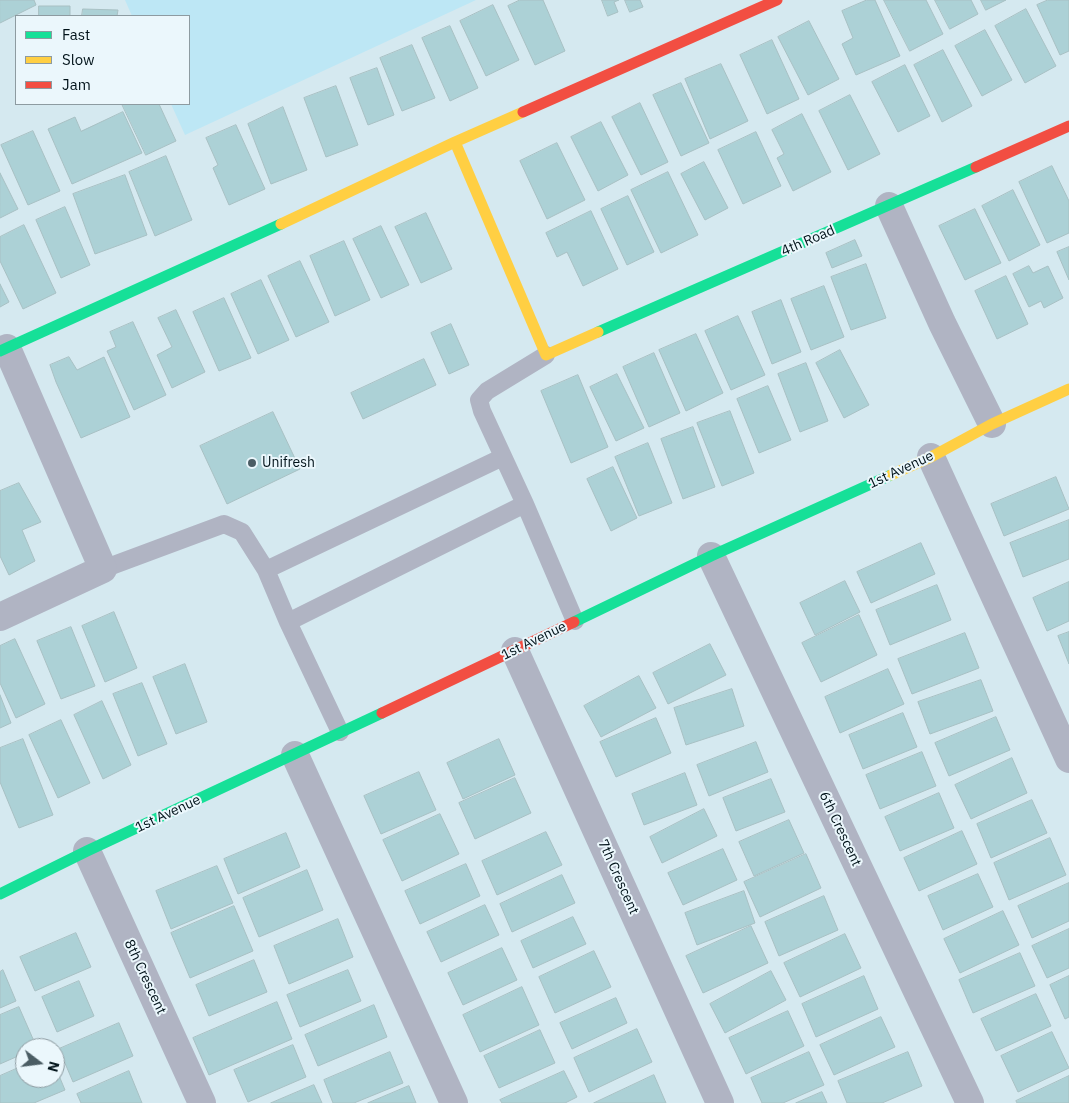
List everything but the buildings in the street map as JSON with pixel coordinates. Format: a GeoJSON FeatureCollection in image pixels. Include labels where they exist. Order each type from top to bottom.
{"type":"FeatureCollection","features":[{"type":"Feature","properties":{"kind":"street"},"geometry":{"type":"LineString","coordinates":[[0,616],[104,569],[4,350],[239,244],[455,142],[777,0]]}},
{"type":"Feature","properties":{"kind":"street","name":"4th Road"},"geometry":{"type":"LineString","coordinates":[[546,355],[1069,126]]}},
{"type":"Feature","properties":{"kind":"street"},"geometry":{"type":"LineString","coordinates":[[455,142],[546,355]]}},
{"type":"Feature","properties":{"kind":"street"},"geometry":{"type":"LineString","coordinates":[[889,206],[942,322],[992,424]]}},
{"type":"Feature","properties":{"kind":"street","name":"1st Avenue"},"geometry":{"type":"LineString","coordinates":[[0,894],[87,851],[515,651],[711,556],[931,457],[992,424],[1069,389]]}},
{"type":"Feature","properties":{"kind":"street"},"geometry":{"type":"LineString","coordinates":[[931,457],[1069,759]]}},
{"type":"Feature","properties":{"kind":"street","name":"6th Crescent"},"geometry":{"type":"LineString","coordinates":[[711,556],[970,1103]]}},
{"type":"Feature","properties":{"kind":"street","name":"7th Crescent"},"geometry":{"type":"LineString","coordinates":[[515,651],[720,1103]]}},
{"type":"Feature","properties":{"kind":"street"},"geometry":{"type":"LineString","coordinates":[[295,755],[454,1103]]}},
{"type":"Feature","properties":{"kind":"street","name":"8th Crescent"},"geometry":{"type":"LineString","coordinates":[[87,851],[202,1103]]}},
{"type":"Feature","properties":{"kind":"lane"},"geometry":{"type":"LineString","coordinates":[[546,355],[487,391],[479,400],[482,411],[525,504],[575,621]]}},
{"type":"Feature","properties":{"kind":"lane"},"geometry":{"type":"LineString","coordinates":[[266,570],[503,457]]}},
{"type":"Feature","properties":{"kind":"lane"},"geometry":{"type":"LineString","coordinates":[[288,622],[525,504]]}},
{"type":"Feature","properties":{"kind":"lane"},"geometry":{"type":"LineString","coordinates":[[104,569],[224,524],[242,532],[266,570],[288,622],[340,732]]}},
{"type":"Feature","properties":{"kind":"shaded area"},"geometry":{"type":"Polygon","coordinates":[[[125,0],[476,0],[185,135],[171,105],[190,105],[190,15],[132,15],[125,0]]]}},
{"type":"Feature","properties":{"kind":"traffic: fast"},"geometry":{"type":"LineString","coordinates":[[598,332],[976,167]]}},
{"type":"Feature","properties":{"kind":"traffic: fast"},"geometry":{"type":"LineString","coordinates":[[0,351],[281,224]]}},
{"type":"Feature","properties":{"kind":"traffic: fast"},"geometry":{"type":"LineString","coordinates":[[574,622],[711,556],[891,475]]}},
{"type":"Feature","properties":{"kind":"traffic: fast"},"geometry":{"type":"LineString","coordinates":[[0,894],[87,851],[382,713]]}},
{"type":"Feature","properties":{"kind":"traffic: slow"},"geometry":{"type":"LineString","coordinates":[[281,224],[523,112]]}},
{"type":"Feature","properties":{"kind":"traffic: slow"},"geometry":{"type":"LineString","coordinates":[[455,142],[546,355],[598,332]]}},
{"type":"Feature","properties":{"kind":"traffic: slow"},"geometry":{"type":"LineString","coordinates":[[891,475],[931,457],[992,424],[1069,389]]}},
{"type":"Feature","properties":{"kind":"traffic: jam"},"geometry":{"type":"LineString","coordinates":[[523,112],[777,0]]}},
{"type":"Feature","properties":{"kind":"traffic: jam"},"geometry":{"type":"LineString","coordinates":[[976,167],[1069,126]]}},
{"type":"Feature","properties":{"kind":"traffic: jam"},"geometry":{"type":"LineString","coordinates":[[382,713],[574,622]]}},
{"type":"Feature","properties":{"kind":"place","name":"Unifresh"},"geometry":{"type":"Point","coordinates":[252,463]}}]}
